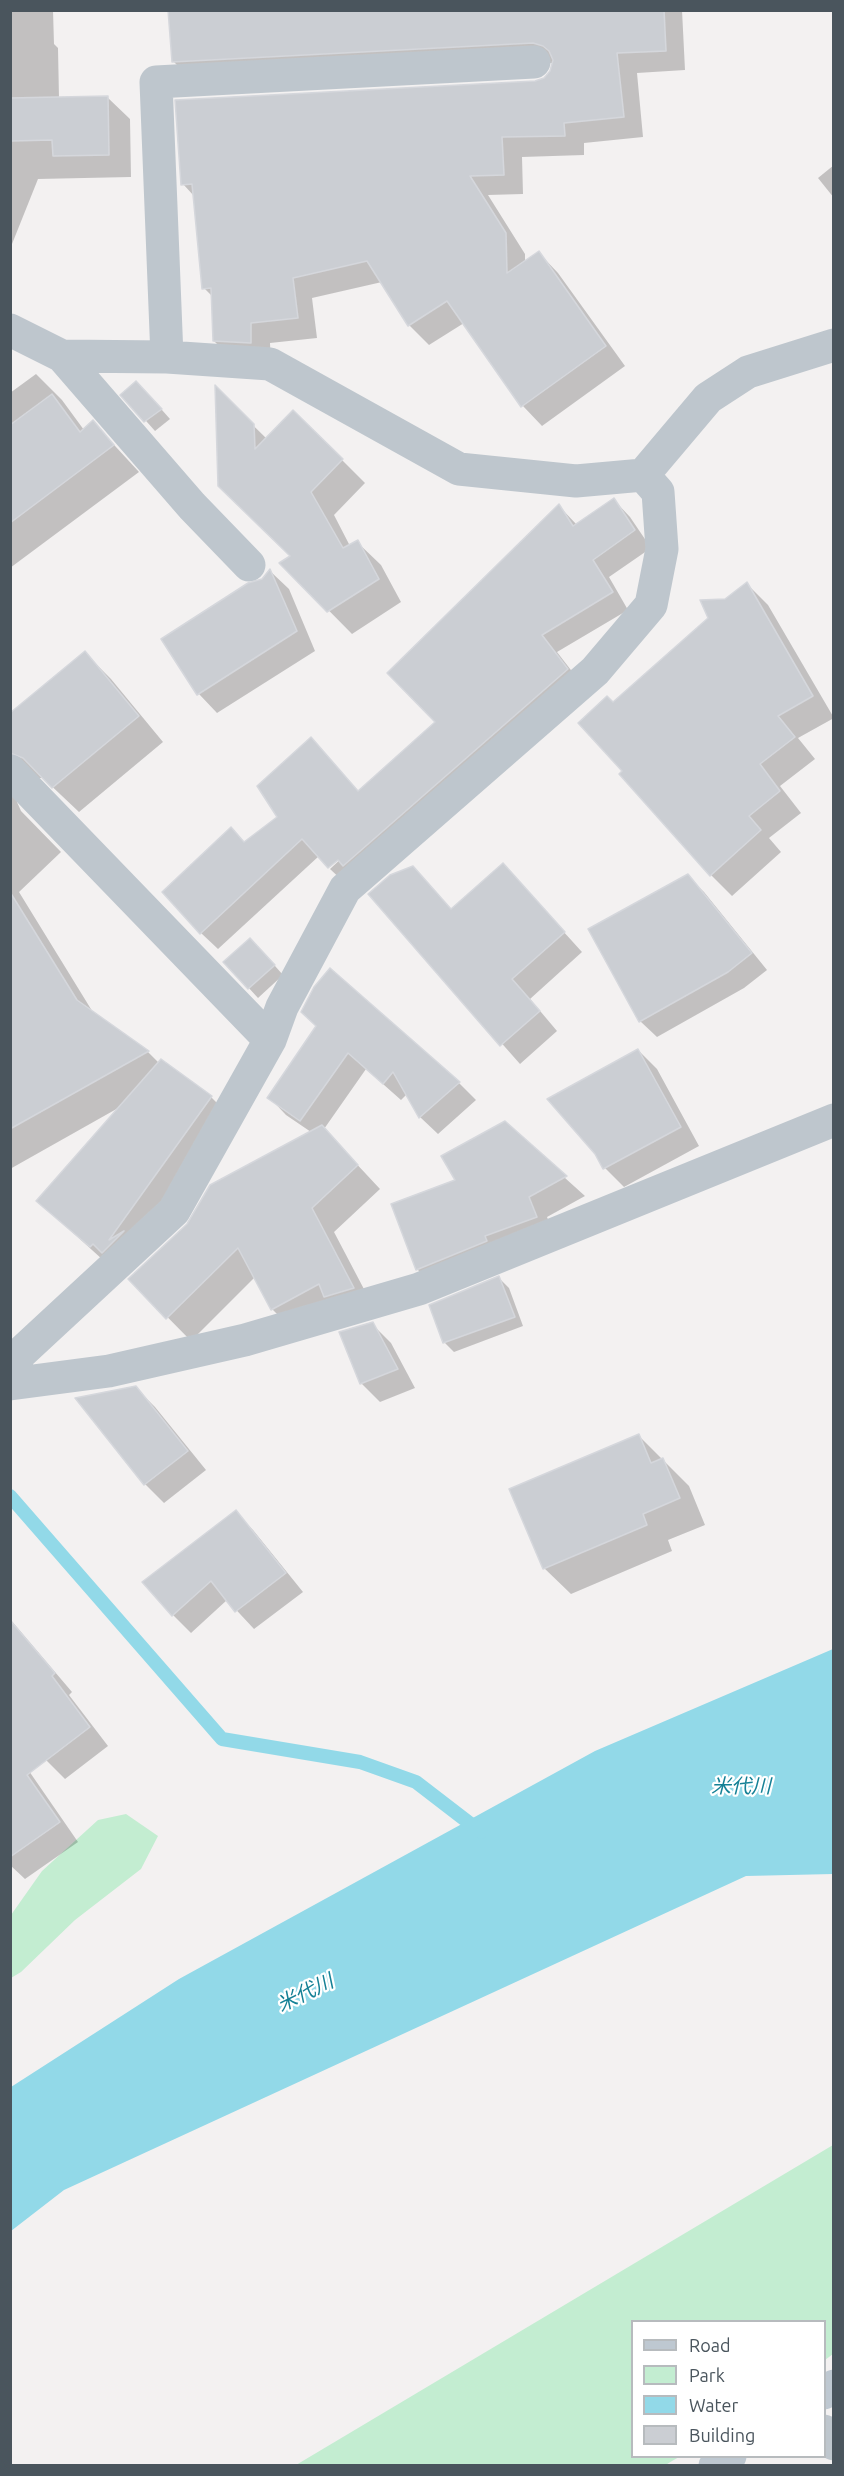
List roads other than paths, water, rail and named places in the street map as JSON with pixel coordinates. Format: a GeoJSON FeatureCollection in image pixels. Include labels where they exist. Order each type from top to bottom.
{"type":"FeatureCollection","features":[{"type":"Feature","properties":{"kind":"street"},"geometry":{"type":"LineString","coordinates":[[166,357],[156,82],[534,62]]}},
{"type":"Feature","properties":{"kind":"street"},"geometry":{"type":"LineString","coordinates":[[10,330],[62,356],[192,506],[249,565]]}},
{"type":"Feature","properties":{"kind":"street"},"geometry":{"type":"LineString","coordinates":[[62,356],[166,357],[270,364],[459,469],[576,481],[644,475],[708,398],[748,372],[834,345]]}},
{"type":"Feature","properties":{"kind":"street"},"geometry":{"type":"LineString","coordinates":[[10,1363],[174,1211],[270,1040],[282,1006],[345,889],[595,671],[651,605],[662,549],[658,492],[644,475]]}},
{"type":"Feature","properties":{"kind":"street"},"geometry":{"type":"LineString","coordinates":[[10,771],[270,1040]]}},
{"type":"Feature","properties":{"kind":"street"},"geometry":{"type":"LineString","coordinates":[[10,1384],[109,1371],[245,1340],[419,1289],[834,1119]]}},
{"type":"Feature","properties":{"kind":"street"},"geometry":{"type":"LineString","coordinates":[[715,2466],[728,2458]]}},
{"type":"Feature","properties":{"kind":"water","name":"米代川"},"geometry":{"type":"Polygon","coordinates":[[[833,1649],[833,1874],[746,1876],[64,2190],[11,2231],[11,2087],[179,1979],[595,1751],[833,1649]]]}},
{"type":"Feature","properties":{"kind":"waterway"},"geometry":{"type":"LineString","coordinates":[[10,1496],[222,1739],[360,1762],[416,1782],[481,1832]]}}]}
